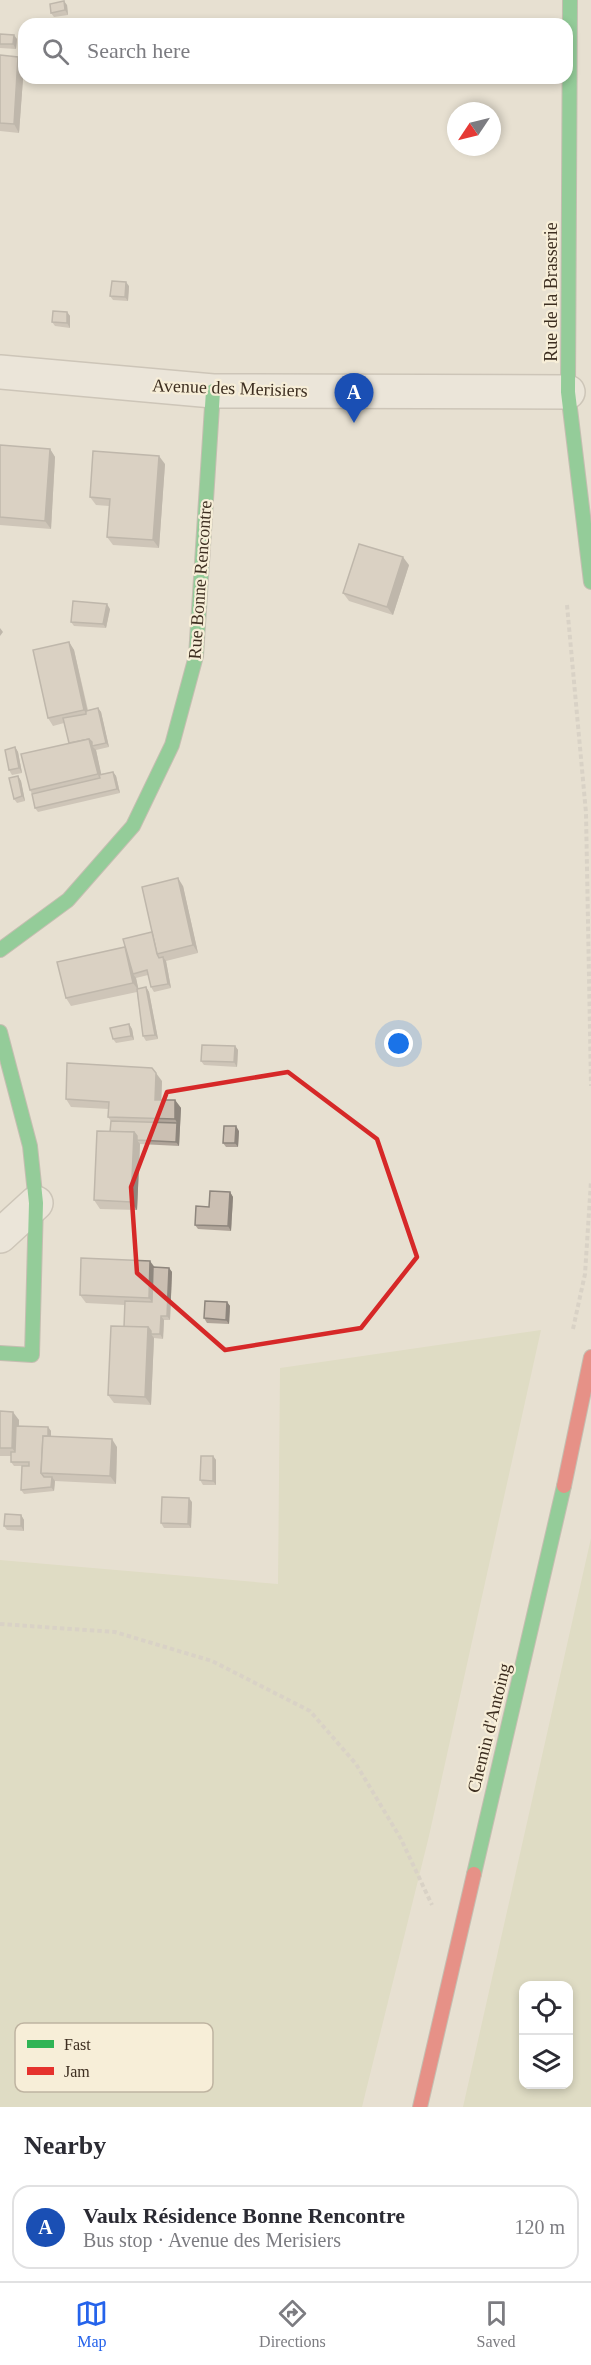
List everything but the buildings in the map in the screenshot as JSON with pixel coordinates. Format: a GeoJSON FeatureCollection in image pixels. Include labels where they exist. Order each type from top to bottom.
{"type":"FeatureCollection","features":[{"type":"Feature","properties":{"kind":"street","name":"Rue de la Brasserie"},"geometry":{"type":"LineString","coordinates":[[570,0],[570,18]]}},
{"type":"Feature","properties":{"kind":"street","name":"Rue de la Brasserie"},"geometry":{"type":"LineString","coordinates":[[570,84],[568,392],[591,582]]}},
{"type":"Feature","properties":{"kind":"street","name":"Avenue des Merisiers"},"geometry":{"type":"LineString","coordinates":[[0,372],[213,391],[568,392]]}},
{"type":"Feature","properties":{"kind":"street","name":"Rue Bonne Rencontre"},"geometry":{"type":"LineString","coordinates":[[0,950],[68,900],[133,826],[172,745],[196,656],[213,391]]}},
{"type":"Feature","properties":{"kind":"street"},"geometry":{"type":"LineString","coordinates":[[0,1032],[30,1146],[36,1203],[32,1355],[0,1353]]}},
{"type":"Feature","properties":{"kind":"street"},"geometry":{"type":"LineString","coordinates":[[0,1236],[36,1203]]}},
{"type":"Feature","properties":{"kind":"street","name":"Chemin d'Antoing"},"geometry":{"type":"LineString","coordinates":[[420,2107],[455,1947],[569,1468],[591,1357]]}},
{"type":"Feature","properties":{"kind":"path"},"geometry":{"type":"LineString","coordinates":[[567,604],[586,813],[591,1086]]}},
{"type":"Feature","properties":{"kind":"path"},"geometry":{"type":"LineString","coordinates":[[0,1624],[115,1632],[212,1661],[310,1711],[356,1764],[401,1839],[440,1925],[455,1947]]}},
{"type":"Feature","properties":{"kind":"highlighted area"},"geometry":{"type":"Polygon","coordinates":[[[288,1072],[377,1139],[417,1257],[361,1328],[225,1350],[137,1273],[131,1187],[167,1092],[288,1072]]]}},
{"type":"Feature","properties":{"kind":"green space"},"geometry":{"type":"Polygon","coordinates":[[[541,1330],[429,1836],[362,2107],[0,2107],[0,1560],[278,1584],[280,1368],[541,1330]]]}},
{"type":"Feature","properties":{"kind":"green space"},"geometry":{"type":"Polygon","coordinates":[[[591,1538],[591,2107],[463,2107],[591,1538]]]}},
{"type":"Feature","properties":{"kind":"traffic: fast"},"geometry":{"type":"LineString","coordinates":[[570,0],[570,18]]}},
{"type":"Feature","properties":{"kind":"traffic: fast"},"geometry":{"type":"LineString","coordinates":[[570,84],[568,392],[591,582]]}},
{"type":"Feature","properties":{"kind":"traffic: fast"},"geometry":{"type":"LineString","coordinates":[[0,950],[68,900],[133,826],[172,745],[196,656],[213,391]]}},
{"type":"Feature","properties":{"kind":"traffic: fast"},"geometry":{"type":"LineString","coordinates":[[0,1032],[30,1146],[36,1203],[32,1355],[0,1353]]}},
{"type":"Feature","properties":{"kind":"traffic: fast"},"geometry":{"type":"LineString","coordinates":[[474,1874],[564,1486]]}},
{"type":"Feature","properties":{"kind":"traffic: jam"},"geometry":{"type":"LineString","coordinates":[[564,1486],[591,1357]]}},
{"type":"Feature","properties":{"kind":"traffic: jam"},"geometry":{"type":"LineString","coordinates":[[420,2107],[474,1874]]}},
{"type":"Feature","properties":{"kind":"place","name":"Vaulx Résidence Bonne Rencontre"},"geometry":{"type":"Point","coordinates":[354,423]}}]}
